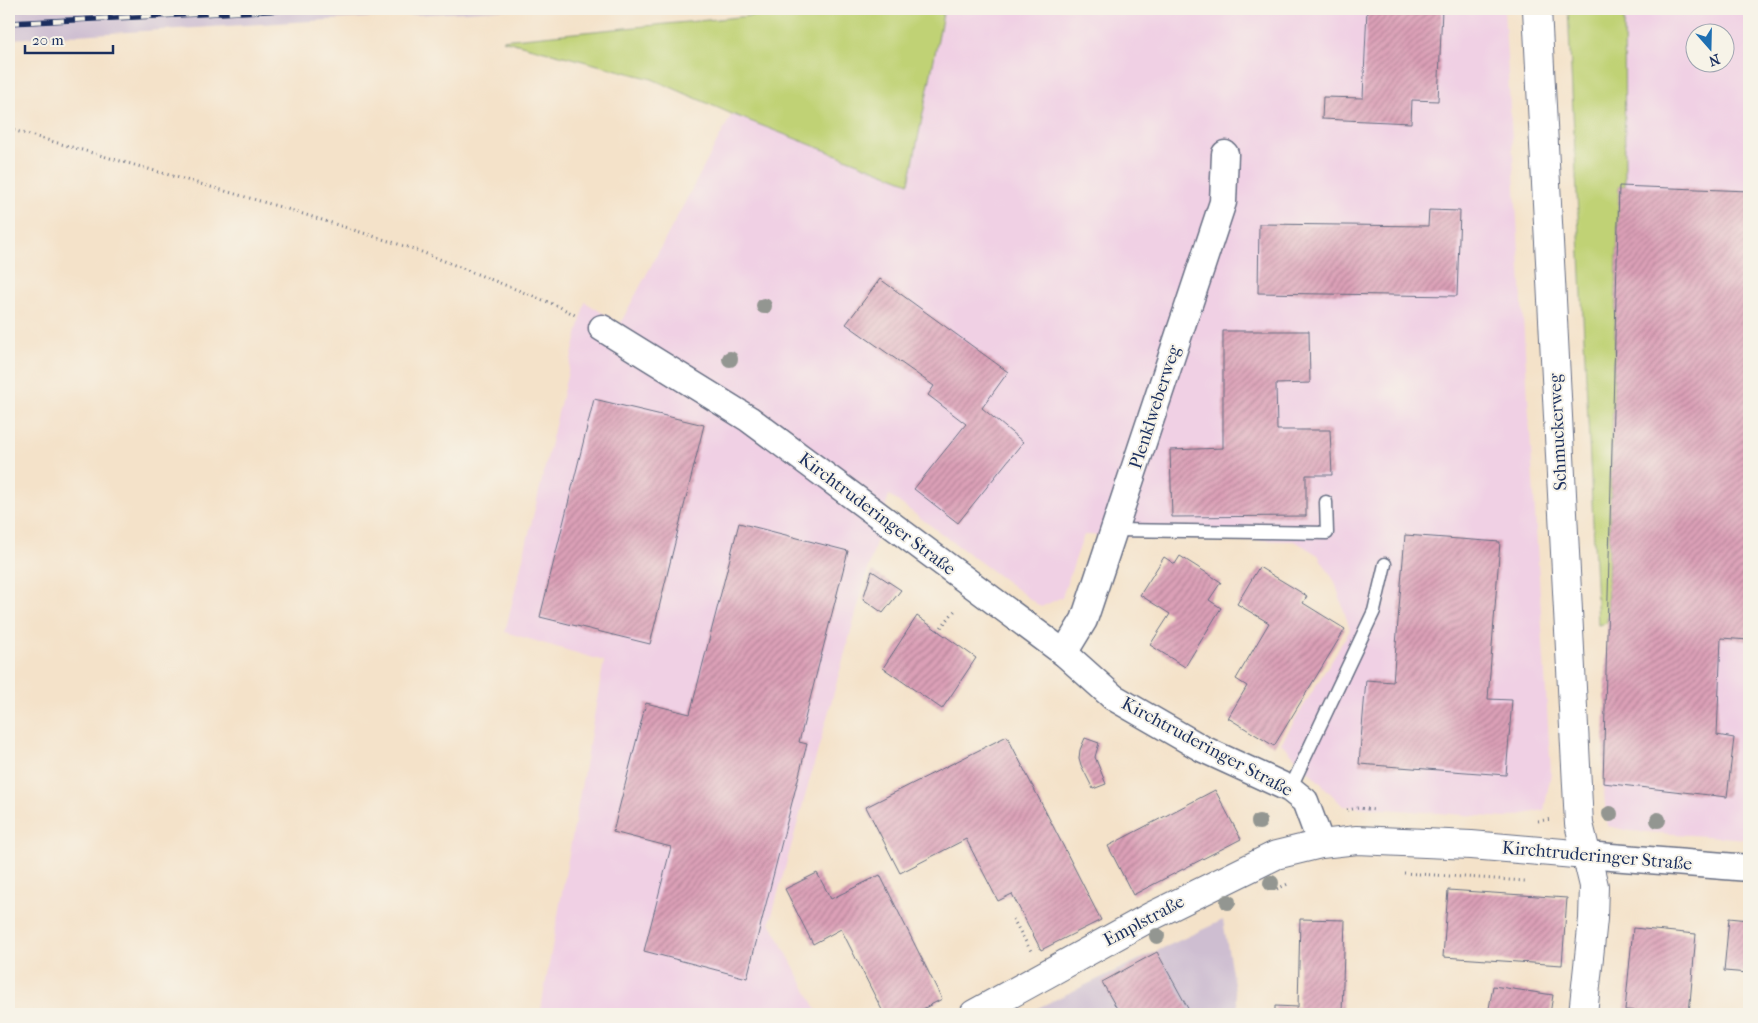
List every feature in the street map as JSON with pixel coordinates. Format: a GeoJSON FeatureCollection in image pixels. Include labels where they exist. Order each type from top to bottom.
{"type":"FeatureCollection","features":[{"type":"Feature","properties":{"kind":"street","name":"Schmuckerweg"},"geometry":{"type":"LineString","coordinates":[[1537,12],[1579,824],[1594,886],[1593,919],[1583,1014]]}},
{"type":"Feature","properties":{"kind":"street","name":"Plenklweberweg"},"geometry":{"type":"LineString","coordinates":[[1064,653],[1084,620],[1223,202],[1226,154]]}},
{"type":"Feature","properties":{"kind":"street","name":"Kirchtruderinger Straße"},"geometry":{"type":"LineString","coordinates":[[602,328],[749,419],[1064,653],[1113,697],[1203,749],[1290,789],[1305,801],[1321,844],[1366,840],[1471,845],[1749,868]]}},
{"type":"Feature","properties":{"kind":"street","name":"Emplstraße"},"geometry":{"type":"LineString","coordinates":[[974,1014],[1152,916],[1276,855],[1321,844]]}},
{"type":"Feature","properties":{"kind":"lane"},"geometry":{"type":"LineString","coordinates":[[1114,530],[1327,532],[1326,502]]}},
{"type":"Feature","properties":{"kind":"lane"},"geometry":{"type":"LineString","coordinates":[[1290,789],[1374,612],[1385,564]]}},
{"type":"Feature","properties":{"kind":"path"},"geometry":{"type":"LineString","coordinates":[[9,129],[284,208],[414,249],[558,306],[602,328]]}},
{"type":"Feature","properties":{"kind":"path"},"geometry":{"type":"LineString","coordinates":[[938,631],[960,604]]}},
{"type":"Feature","properties":{"kind":"path"},"geometry":{"type":"LineString","coordinates":[[1404,873],[1527,881]]}},
{"type":"Feature","properties":{"kind":"path"},"geometry":{"type":"LineString","coordinates":[[1274,890],[1292,882]]}},
{"type":"Feature","properties":{"kind":"path"},"geometry":{"type":"LineString","coordinates":[[1013,919],[1032,954]]}},
{"type":"Feature","properties":{"kind":"shaded area"},"geometry":{"type":"Polygon","coordinates":[[[9,9],[514,9],[9,39],[9,9]]]}},
{"type":"Feature","properties":{"kind":"shaded area"},"geometry":{"type":"Polygon","coordinates":[[[944,9],[1504,9],[1551,773],[1544,810],[1506,818],[1343,806],[1281,743],[1350,630],[1335,582],[1318,555],[1295,541],[1084,535],[1062,597],[1041,607],[889,495],[770,922],[819,1014],[540,1014],[604,661],[505,632],[585,302],[620,324],[732,114],[909,182],[944,9]]]}},
{"type":"Feature","properties":{"kind":"shaded area"},"geometry":{"type":"Polygon","coordinates":[[[1624,9],[1749,9],[1749,839],[1630,831],[1607,826],[1603,783],[1619,186],[1625,186],[1624,9]]]}},
{"type":"Feature","properties":{"kind":"shaded area"},"geometry":{"type":"Polygon","coordinates":[[[1223,920],[1239,1014],[1025,1014],[1157,951],[1223,920]]]}},
{"type":"Feature","properties":{"kind":"green space"},"geometry":{"type":"Polygon","coordinates":[[[821,9],[944,9],[909,183],[732,114],[652,79],[502,40],[821,9]]]}},
{"type":"Feature","properties":{"kind":"green space"},"geometry":{"type":"Polygon","coordinates":[[[1568,9],[1624,9],[1625,186],[1619,186],[1607,623],[1598,625],[1568,9]]]}},
{"type":"Feature","properties":{"kind":"building"},"geometry":{"type":"Polygon","coordinates":[[[1367,9],[1442,9],[1438,101],[1412,100],[1411,123],[1322,119],[1323,97],[1363,98],[1367,9]]]}},
{"type":"Feature","properties":{"kind":"building"},"geometry":{"type":"Polygon","coordinates":[[[1619,186],[1749,191],[1749,640],[1721,638],[1717,735],[1734,738],[1727,797],[1603,783],[1619,186]]]}},
{"type":"Feature","properties":{"kind":"building"},"geometry":{"type":"Polygon","coordinates":[[[1429,210],[1460,211],[1457,296],[1258,293],[1259,224],[1428,226],[1429,210]]]}},
{"type":"Feature","properties":{"kind":"building"},"geometry":{"type":"Polygon","coordinates":[[[880,279],[1008,372],[982,408],[1023,442],[958,523],[914,489],[966,424],[928,395],[934,386],[846,324],[880,279]]]}},
{"type":"Feature","properties":{"kind":"building"},"geometry":{"type":"Polygon","coordinates":[[[1223,331],[1309,331],[1310,383],[1276,384],[1277,430],[1330,430],[1332,475],[1306,475],[1306,516],[1172,517],[1170,450],[1223,448],[1223,331]]]}},
{"type":"Feature","properties":{"kind":"building"},"geometry":{"type":"Polygon","coordinates":[[[594,399],[704,425],[650,644],[540,617],[594,399]]]}},
{"type":"Feature","properties":{"kind":"building"},"geometry":{"type":"Polygon","coordinates":[[[739,523],[848,551],[799,742],[807,744],[747,978],[644,951],[671,847],[613,832],[646,703],[690,714],[739,523]]]}},
{"type":"Feature","properties":{"kind":"building"},"geometry":{"type":"Polygon","coordinates":[[[1405,535],[1500,542],[1488,699],[1512,700],[1506,775],[1359,764],[1366,680],[1393,682],[1405,535]]]}},
{"type":"Feature","properties":{"kind":"building"},"geometry":{"type":"Polygon","coordinates":[[[1180,556],[1221,582],[1209,600],[1221,608],[1185,667],[1150,645],[1170,614],[1140,595],[1164,557],[1175,564],[1180,556]]]}},
{"type":"Feature","properties":{"kind":"building"},"geometry":{"type":"Polygon","coordinates":[[[1259,567],[1307,596],[1303,603],[1345,629],[1274,746],[1228,718],[1247,686],[1236,679],[1269,623],[1237,604],[1259,567]]]}},
{"type":"Feature","properties":{"kind":"building"},"geometry":{"type":"Polygon","coordinates":[[[872,571],[901,590],[883,613],[863,599],[872,571]]]}},
{"type":"Feature","properties":{"kind":"building"},"geometry":{"type":"Polygon","coordinates":[[[917,616],[976,658],[942,709],[883,668],[917,616]]]}},
{"type":"Feature","properties":{"kind":"building"},"geometry":{"type":"Polygon","coordinates":[[[1007,736],[1101,920],[1041,950],[1012,894],[998,901],[966,839],[900,873],[866,807],[1007,736]]]}},
{"type":"Feature","properties":{"kind":"building"},"geometry":{"type":"Polygon","coordinates":[[[1085,738],[1099,743],[1095,757],[1106,784],[1093,789],[1079,758],[1085,738]]]}},
{"type":"Feature","properties":{"kind":"building"},"geometry":{"type":"Polygon","coordinates":[[[1215,790],[1241,839],[1133,895],[1108,846],[1215,790]]]}},
{"type":"Feature","properties":{"kind":"building"},"geometry":{"type":"Polygon","coordinates":[[[817,873],[831,899],[880,875],[942,999],[913,1014],[884,1014],[841,929],[813,944],[785,889],[817,873]]]}},
{"type":"Feature","properties":{"kind":"building"},"geometry":{"type":"Polygon","coordinates":[[[1448,890],[1567,898],[1562,965],[1443,957],[1448,890]]]}},
{"type":"Feature","properties":{"kind":"building"},"geometry":{"type":"Polygon","coordinates":[[[1729,918],[1749,920],[1749,973],[1724,971],[1729,918]]]}},
{"type":"Feature","properties":{"kind":"building"},"geometry":{"type":"Polygon","coordinates":[[[1300,919],[1345,920],[1342,1014],[1275,1014],[1275,1006],[1298,1007],[1300,919]]]}},
{"type":"Feature","properties":{"kind":"building"},"geometry":{"type":"Polygon","coordinates":[[[1633,928],[1696,934],[1689,1014],[1625,1010],[1633,928]]]}},
{"type":"Feature","properties":{"kind":"building"},"geometry":{"type":"Polygon","coordinates":[[[1157,952],[1191,1014],[1120,1014],[1102,982],[1157,952]]]}},
{"type":"Feature","properties":{"kind":"building"},"geometry":{"type":"Polygon","coordinates":[[[1493,986],[1553,995],[1550,1014],[1488,1014],[1493,986]]]}},
{"type":"Feature","properties":{"kind":"railway"},"geometry":{"type":"LineString","coordinates":[[9,23],[307,9]]}}]}
